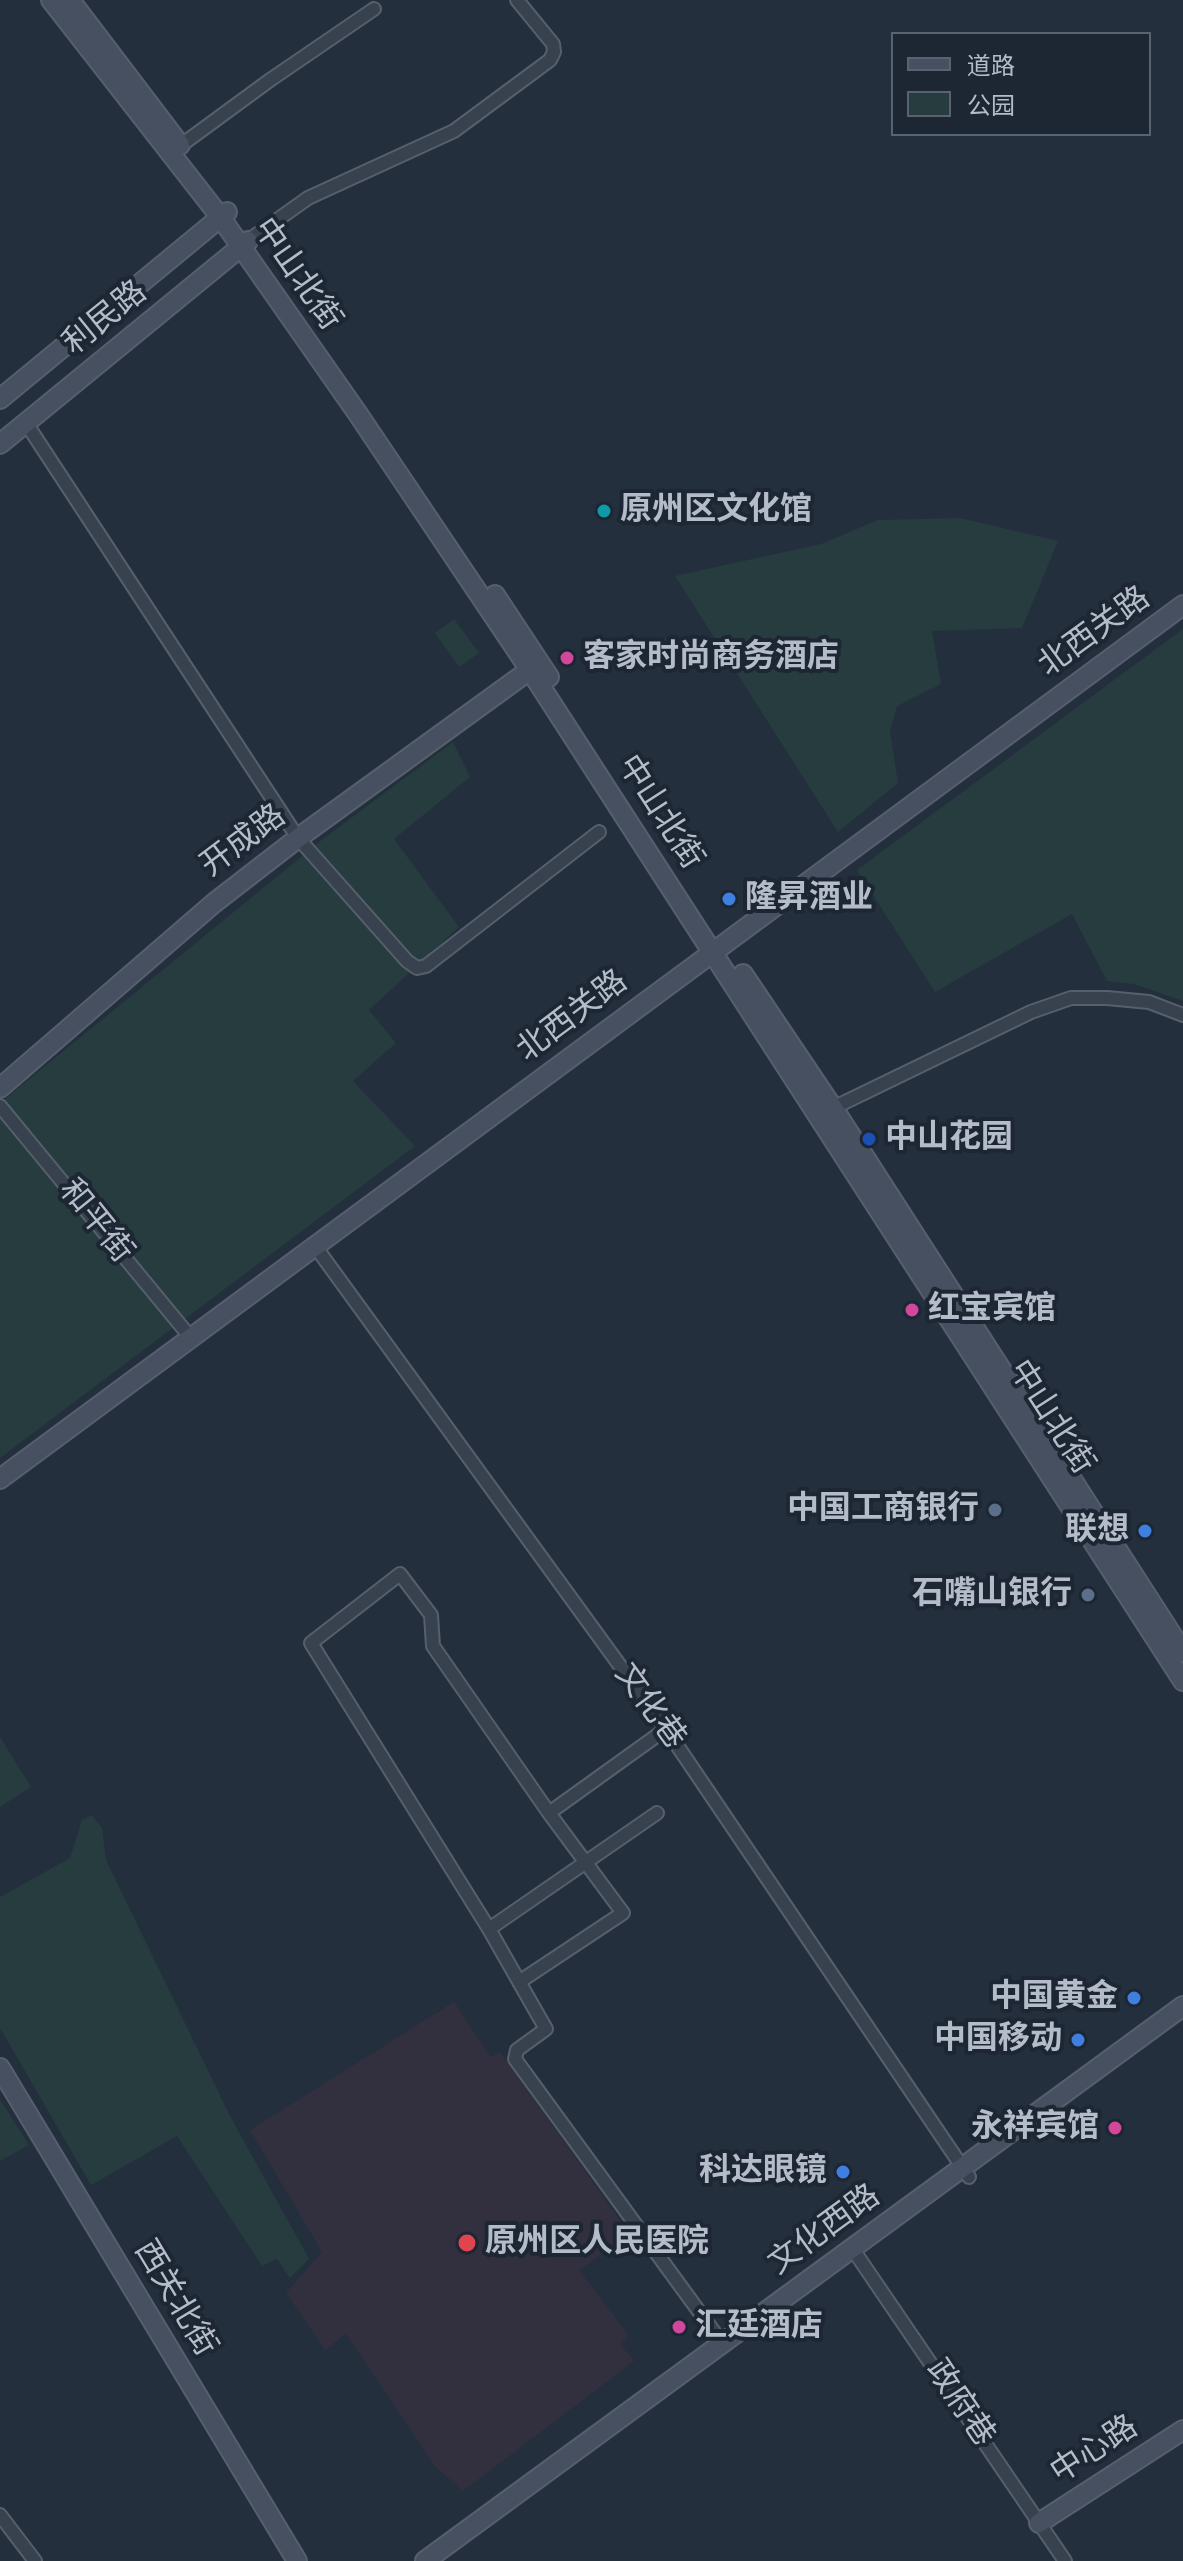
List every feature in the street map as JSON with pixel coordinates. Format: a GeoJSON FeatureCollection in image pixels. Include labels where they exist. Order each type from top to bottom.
{"type":"FeatureCollection","features":[{"type":"Feature","properties":{"kind":"street","name":"中山北街"},"geometry":{"type":"LineString","coordinates":[[51,0],[225,214]]}},
{"type":"Feature","properties":{"kind":"street","name":"中山北街"},"geometry":{"type":"LineString","coordinates":[[70,0],[180,146],[366,426],[535,666],[718,948],[1183,1681]]}},
{"type":"Feature","properties":{"kind":"street"},"geometry":{"type":"LineString","coordinates":[[245,244],[308,198],[454,131],[550,60],[554,52],[553,44],[517,0]]}},
{"type":"Feature","properties":{"kind":"street"},"geometry":{"type":"LineString","coordinates":[[180,146],[374,9]]}},
{"type":"Feature","properties":{"kind":"street","name":"利民路"},"geometry":{"type":"LineString","coordinates":[[0,399],[225,214]]}},
{"type":"Feature","properties":{"kind":"street","name":"利民路"},"geometry":{"type":"LineString","coordinates":[[0,444],[245,244]]}},
{"type":"Feature","properties":{"kind":"street"},"geometry":{"type":"LineString","coordinates":[[26,423],[298,838],[407,961],[417,968],[426,966],[599,832]]}},
{"type":"Feature","properties":{"kind":"street","name":"北西关路"},"geometry":{"type":"LineString","coordinates":[[0,1479],[1183,605]]}},
{"type":"Feature","properties":{"kind":"street","name":"开成路"},"geometry":{"type":"LineString","coordinates":[[0,1088],[204,911],[298,838],[535,666]]}},
{"type":"Feature","properties":{"kind":"street","name":"中山北街"},"geometry":{"type":"LineString","coordinates":[[718,948],[833,1108],[1183,1652]]}},
{"type":"Feature","properties":{"kind":"street"},"geometry":{"type":"LineString","coordinates":[[833,1108],[1031,1012],[1071,998],[1149,1002],[1183,1015]]}},
{"type":"Feature","properties":{"kind":"street","name":"和平街"},"geometry":{"type":"LineString","coordinates":[[0,1106],[191,1338]]}},
{"type":"Feature","properties":{"kind":"street","name":"文化巷"},"geometry":{"type":"LineString","coordinates":[[315,1246],[666,1729],[966,2172]]}},
{"type":"Feature","properties":{"kind":"street"},"geometry":{"type":"LineString","coordinates":[[519,1982],[623,1913],[433,1646],[431,1615],[400,1574],[311,1643],[489,1929],[519,1982],[546,2029],[517,2050],[515,2059],[722,2343]]}},
{"type":"Feature","properties":{"kind":"street"},"geometry":{"type":"LineString","coordinates":[[549,1813],[666,1729]]}},
{"type":"Feature","properties":{"kind":"street"},"geometry":{"type":"LineString","coordinates":[[489,1929],[657,1813]]}},
{"type":"Feature","properties":{"kind":"street","name":"文化西路"},"geometry":{"type":"LineString","coordinates":[[966,2172],[1183,2006]]}},
{"type":"Feature","properties":{"kind":"street","name":"文化西路"},"geometry":{"type":"LineString","coordinates":[[445,2561],[856,2252],[1183,2021]]}},
{"type":"Feature","properties":{"kind":"street","name":"西关北街"},"geometry":{"type":"LineString","coordinates":[[0,2068],[297,2561]]}},
{"type":"Feature","properties":{"kind":"street","name":"文化西路"},"geometry":{"type":"LineString","coordinates":[[425,2561],[722,2343],[856,2252]]}},
{"type":"Feature","properties":{"kind":"street","name":"政府巷"},"geometry":{"type":"LineString","coordinates":[[856,2252],[1065,2561]]}},
{"type":"Feature","properties":{"kind":"street","name":"中心路"},"geometry":{"type":"LineString","coordinates":[[1039,2523],[1183,2430]]}},
{"type":"Feature","properties":{"kind":"street"},"geometry":{"type":"LineString","coordinates":[[0,2515],[35,2561]]}},
{"type":"Feature","properties":{"kind":"shaded area","name":"原州区人民医院"},"geometry":{"type":"Polygon","coordinates":[[[454,2002],[491,2057],[500,2052],[630,2234],[579,2270],[629,2336],[620,2344],[634,2361],[463,2491],[435,2466],[346,2334],[325,2350],[286,2293],[322,2252],[250,2130],[454,2002]]]}},
{"type":"Feature","properties":{"kind":"green space"},"geometry":{"type":"Polygon","coordinates":[[[960,518],[1058,541],[1022,628],[932,631],[941,684],[897,706],[890,731],[898,783],[838,832],[675,576],[821,544],[878,520],[960,518]]]}},
{"type":"Feature","properties":{"kind":"green space"},"geometry":{"type":"Polygon","coordinates":[[[454,619],[479,653],[459,667],[435,633],[454,619]]]}},
{"type":"Feature","properties":{"kind":"green space"},"geometry":{"type":"Polygon","coordinates":[[[1183,629],[1183,1001],[1134,984],[1107,981],[1072,914],[935,992],[857,870],[1183,629]]]}},
{"type":"Feature","properties":{"kind":"green space"},"geometry":{"type":"Polygon","coordinates":[[[453,742],[470,777],[394,839],[459,927],[369,1010],[396,1043],[353,1081],[415,1146],[0,1458],[0,1103],[323,839],[453,742]]]}},
{"type":"Feature","properties":{"kind":"green space"},"geometry":{"type":"Polygon","coordinates":[[[0,1737],[31,1787],[0,1807],[0,1737]]]}},
{"type":"Feature","properties":{"kind":"green space"},"geometry":{"type":"Polygon","coordinates":[[[92,1815],[102,1828],[106,1860],[230,2116],[309,2259],[290,2278],[277,2259],[262,2266],[177,2136],[91,2185],[0,2028],[0,1897],[70,1858],[82,1820],[92,1815]]]}},
{"type":"Feature","properties":{"kind":"green space"},"geometry":{"type":"Polygon","coordinates":[[[0,2099],[29,2145],[0,2161],[0,2099]]]}},
{"type":"Feature","properties":{"kind":"place","name":"原州区文化馆"},"geometry":{"type":"Point","coordinates":[604,511]}},
{"type":"Feature","properties":{"kind":"place","name":"客家时尚商务酒店"},"geometry":{"type":"Point","coordinates":[567,658]}},
{"type":"Feature","properties":{"kind":"place","name":"隆昇酒业"},"geometry":{"type":"Point","coordinates":[729,899]}},
{"type":"Feature","properties":{"kind":"place","name":"中山花园"},"geometry":{"type":"Point","coordinates":[869,1139]}},
{"type":"Feature","properties":{"kind":"place","name":"红宝宾馆"},"geometry":{"type":"Point","coordinates":[912,1310]}},
{"type":"Feature","properties":{"kind":"place","name":"中国工商银行"},"geometry":{"type":"Point","coordinates":[995,1510]}},
{"type":"Feature","properties":{"kind":"place","name":"联想"},"geometry":{"type":"Point","coordinates":[1145,1531]}},
{"type":"Feature","properties":{"kind":"place","name":"石嘴山银行"},"geometry":{"type":"Point","coordinates":[1088,1595]}},
{"type":"Feature","properties":{"kind":"place","name":"中国黄金"},"geometry":{"type":"Point","coordinates":[1134,1998]}},
{"type":"Feature","properties":{"kind":"place","name":"中国移动"},"geometry":{"type":"Point","coordinates":[1078,2040]}},
{"type":"Feature","properties":{"kind":"place","name":"永祥宾馆"},"geometry":{"type":"Point","coordinates":[1115,2128]}},
{"type":"Feature","properties":{"kind":"place","name":"科达眼镜"},"geometry":{"type":"Point","coordinates":[843,2172]}},
{"type":"Feature","properties":{"kind":"place","name":"原州区人民医院"},"geometry":{"type":"Point","coordinates":[467,2243]}},
{"type":"Feature","properties":{"kind":"place","name":"汇廷酒店"},"geometry":{"type":"Point","coordinates":[679,2327]}}]}
